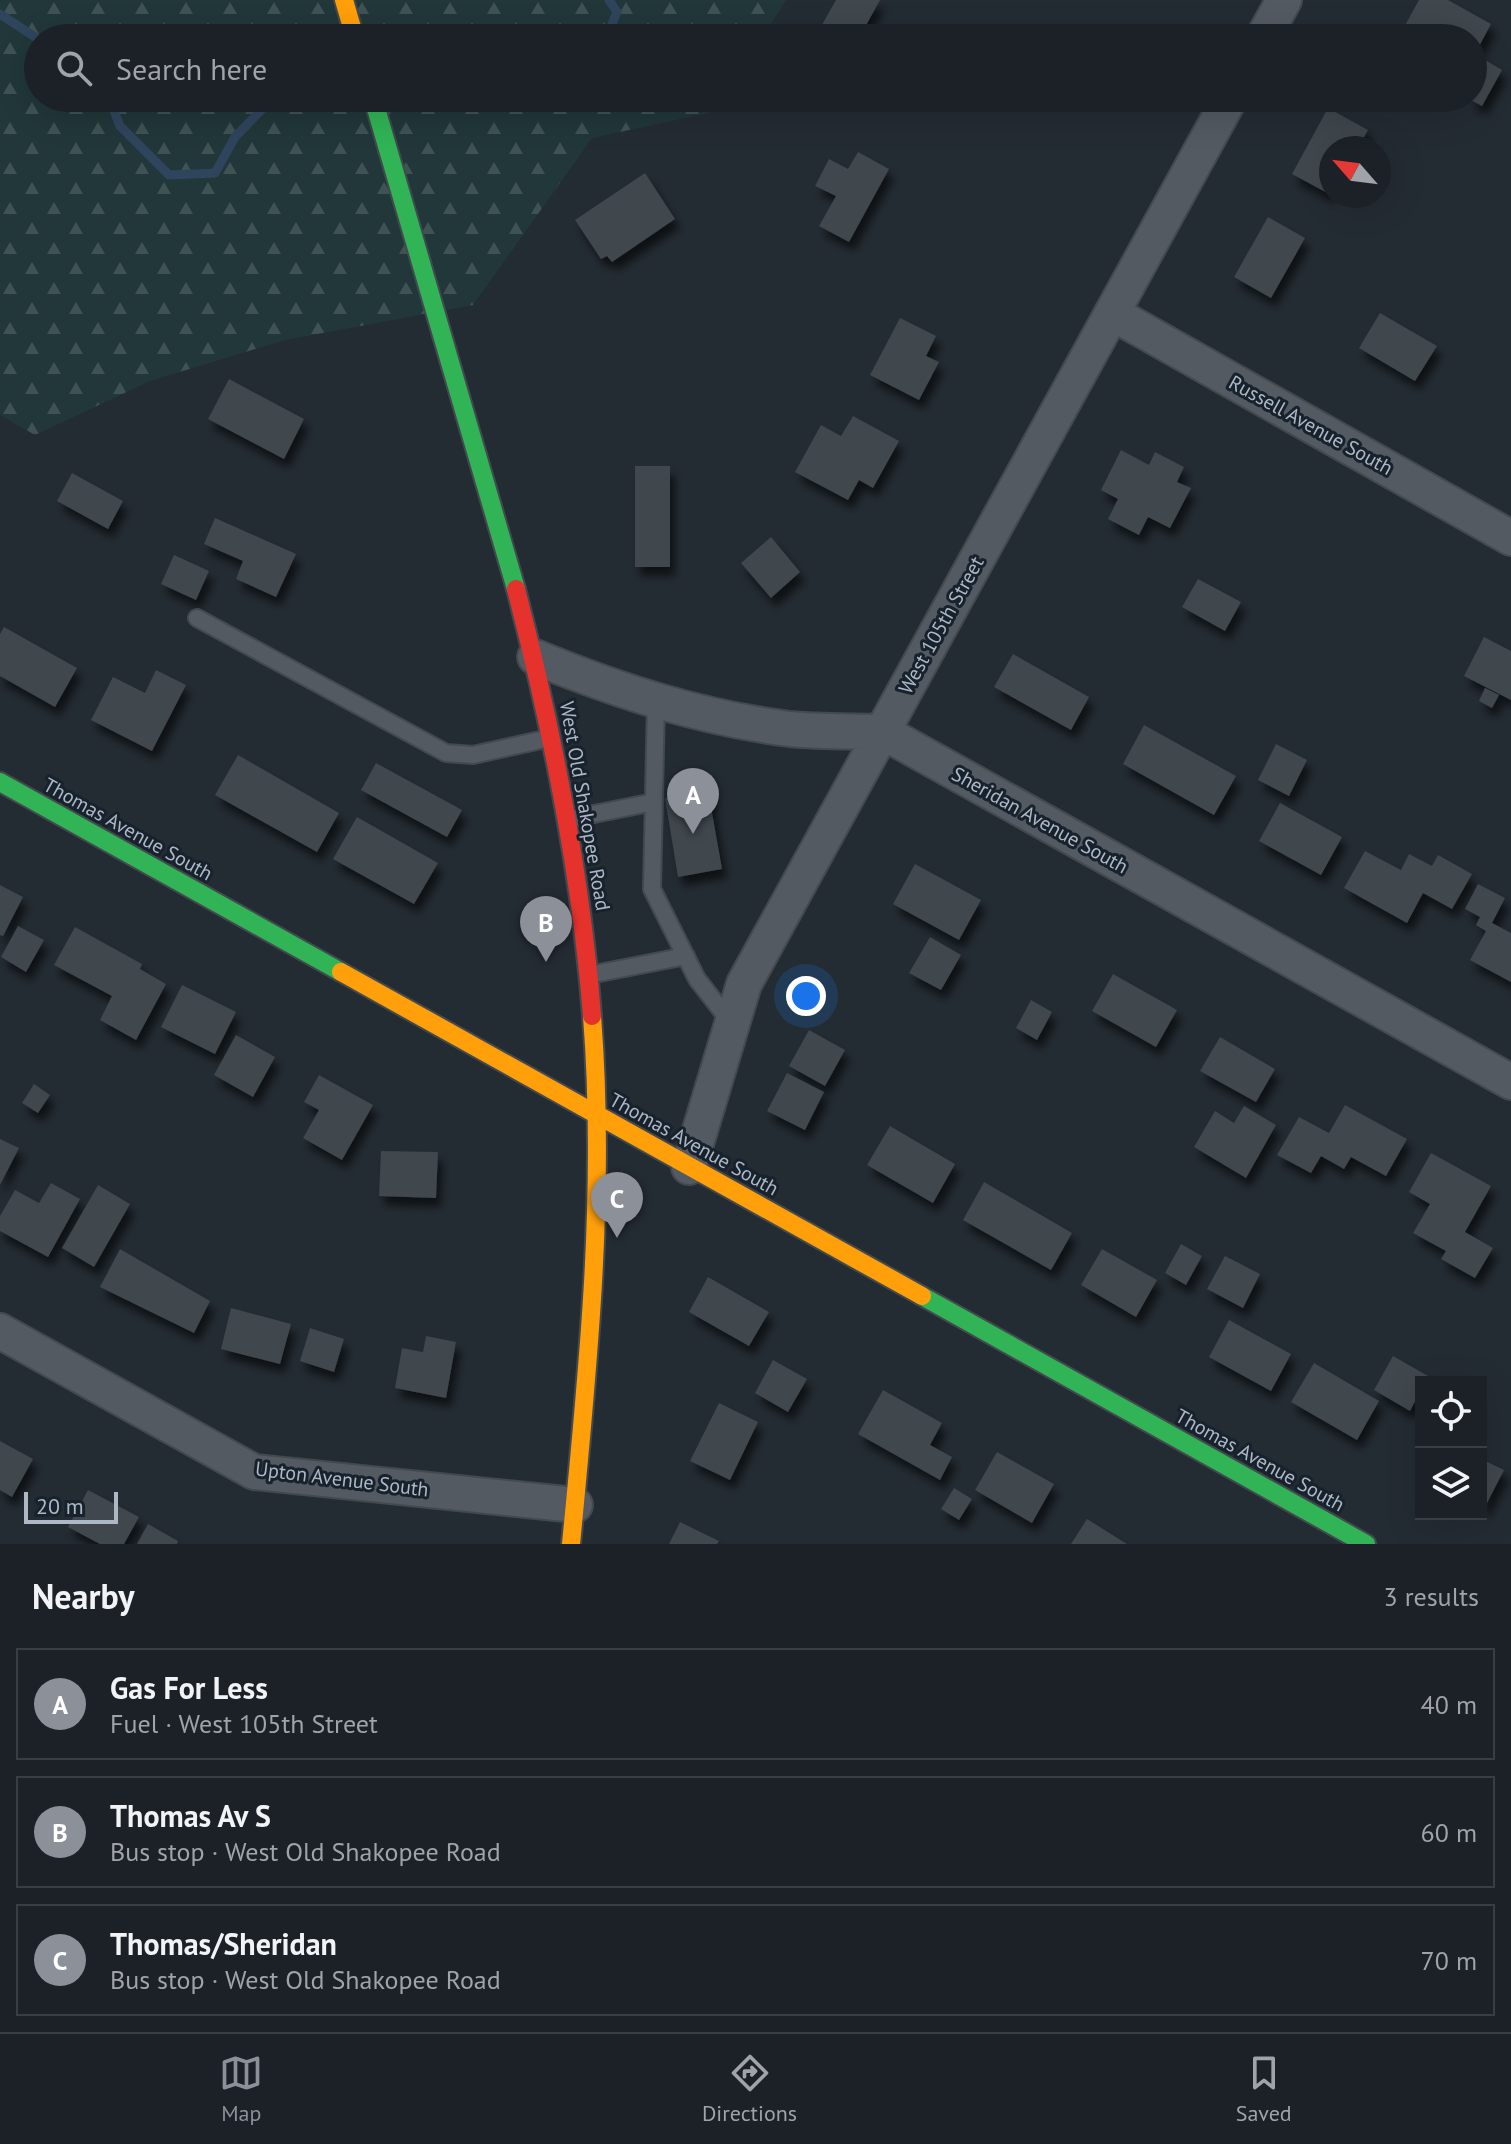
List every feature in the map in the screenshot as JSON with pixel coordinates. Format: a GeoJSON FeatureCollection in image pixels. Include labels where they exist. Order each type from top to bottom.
{"type":"FeatureCollection","features":[{"type":"Feature","properties":{"kind":"street"},"geometry":{"type":"LineString","coordinates":[[344,0],[351,24]]}},
{"type":"Feature","properties":{"kind":"street"},"geometry":{"type":"LineString","coordinates":[[1271,24],[1284,0]]}},
{"type":"Feature","properties":{"kind":"street","name":"West Old Shakopee Road"},"geometry":{"type":"LineString","coordinates":[[377,112],[535,657],[568,819],[589,975],[598,1116],[596,1291],[571,1544]]}},
{"type":"Feature","properties":{"kind":"street","name":"West 105th Street"},"geometry":{"type":"LineString","coordinates":[[689,1167],[744,984],[1222,112]]}},
{"type":"Feature","properties":{"kind":"street","name":"Russell Avenue South"},"geometry":{"type":"LineString","coordinates":[[1112,313],[1511,538]]}},
{"type":"Feature","properties":{"kind":"street","name":"Sheridan Avenue South"},"geometry":{"type":"LineString","coordinates":[[535,657],[616,690],[702,713],[791,729],[883,732],[1511,1082]]}},
{"type":"Feature","properties":{"kind":"street","name":"Thomas Avenue South"},"geometry":{"type":"LineString","coordinates":[[0,782],[1366,1544]]}},
{"type":"Feature","properties":{"kind":"street","name":"Upton Avenue South"},"geometry":{"type":"LineString","coordinates":[[0,1331],[254,1472],[575,1505]]}},
{"type":"Feature","properties":{"kind":"lane"},"geometry":{"type":"LineString","coordinates":[[197,618],[217,632],[446,753],[473,755],[552,738]]}},
{"type":"Feature","properties":{"kind":"lane"},"geometry":{"type":"LineString","coordinates":[[656,701],[652,889],[697,979],[732,1024]]}},
{"type":"Feature","properties":{"kind":"lane"},"geometry":{"type":"LineString","coordinates":[[568,819],[654,802]]}},
{"type":"Feature","properties":{"kind":"lane"},"geometry":{"type":"LineString","coordinates":[[589,975],[686,956]]}},
{"type":"Feature","properties":{"kind":"green space"},"geometry":{"type":"Polygon","coordinates":[[[0,0],[786,0],[771,24],[24,24],[24,112],[712,112],[592,138],[473,305],[285,340],[150,381],[35,435],[0,415],[0,0]]]}},
{"type":"Feature","properties":{"kind":"building"},"geometry":{"type":"Polygon","coordinates":[[[836,0],[880,0],[867,24],[822,24],[836,0]]]}},
{"type":"Feature","properties":{"kind":"building"},"geometry":{"type":"Polygon","coordinates":[[[1419,0],[1448,0],[1491,24],[1487,32],[1487,24],[1406,24],[1419,0]]]}},
{"type":"Feature","properties":{"kind":"building"},"geometry":{"type":"Polygon","coordinates":[[[1487,61],[1502,70],[1487,97],[1487,61]]]}},
{"type":"Feature","properties":{"kind":"building"},"geometry":{"type":"Polygon","coordinates":[[[1326,112],[1335,112],[1368,130],[1365,136],[1319,136],[1319,189],[1292,174],[1326,112]]]}},
{"type":"Feature","properties":{"kind":"building"},"geometry":{"type":"Polygon","coordinates":[[[858,152],[889,169],[849,242],[819,226],[836,196],[815,186],[829,159],[848,169],[858,152]]]}},
{"type":"Feature","properties":{"kind":"building"},"geometry":{"type":"Polygon","coordinates":[[[645,173],[675,219],[612,262],[607,256],[601,259],[575,220],[645,173]]]}},
{"type":"Feature","properties":{"kind":"building"},"geometry":{"type":"Polygon","coordinates":[[[1268,217],[1305,238],[1271,298],[1234,277],[1268,217]]]}},
{"type":"Feature","properties":{"kind":"building"},"geometry":{"type":"Polygon","coordinates":[[[1380,313],[1437,346],[1415,381],[1359,348],[1380,313]]]}},
{"type":"Feature","properties":{"kind":"building"},"geometry":{"type":"Polygon","coordinates":[[[900,318],[936,336],[926,356],[939,362],[919,400],[870,375],[900,318]]]}},
{"type":"Feature","properties":{"kind":"building"},"geometry":{"type":"Polygon","coordinates":[[[229,379],[304,419],[284,459],[208,419],[229,379]]]}},
{"type":"Feature","properties":{"kind":"building"},"geometry":{"type":"Polygon","coordinates":[[[853,416],[899,441],[873,488],[859,480],[848,500],[795,472],[821,425],[841,436],[853,416]]]}},
{"type":"Feature","properties":{"kind":"building"},"geometry":{"type":"Polygon","coordinates":[[[1121,450],[1149,465],[1155,452],[1184,467],[1177,482],[1191,488],[1170,528],[1148,517],[1139,535],[1108,519],[1118,499],[1101,490],[1121,450]]]}},
{"type":"Feature","properties":{"kind":"building"},"geometry":{"type":"Polygon","coordinates":[[[635,466],[670,466],[670,567],[635,567],[635,466]]]}},
{"type":"Feature","properties":{"kind":"building"},"geometry":{"type":"Polygon","coordinates":[[[72,473],[123,501],[108,529],[57,501],[72,473]]]}},
{"type":"Feature","properties":{"kind":"building"},"geometry":{"type":"Polygon","coordinates":[[[215,518],[296,554],[276,597],[236,579],[243,561],[204,544],[215,518]]]}},
{"type":"Feature","properties":{"kind":"building"},"geometry":{"type":"Polygon","coordinates":[[[771,537],[800,572],[771,598],[741,563],[771,537]]]}},
{"type":"Feature","properties":{"kind":"building"},"geometry":{"type":"Polygon","coordinates":[[[174,555],[209,571],[196,600],[161,584],[174,555]]]}},
{"type":"Feature","properties":{"kind":"building"},"geometry":{"type":"Polygon","coordinates":[[[1198,579],[1241,602],[1225,631],[1182,607],[1198,579]]]}},
{"type":"Feature","properties":{"kind":"building"},"geometry":{"type":"Polygon","coordinates":[[[4,627],[77,668],[55,707],[0,676],[0,634],[4,627]]]}},
{"type":"Feature","properties":{"kind":"building"},"geometry":{"type":"Polygon","coordinates":[[[1484,637],[1511,651],[1511,700],[1464,676],[1484,637]]]}},
{"type":"Feature","properties":{"kind":"building"},"geometry":{"type":"Polygon","coordinates":[[[1013,654],[1089,697],[1071,730],[994,687],[1013,654]]]}},
{"type":"Feature","properties":{"kind":"building"},"geometry":{"type":"Polygon","coordinates":[[[156,670],[186,685],[152,751],[91,720],[113,677],[145,693],[156,670]]]}},
{"type":"Feature","properties":{"kind":"building"},"geometry":{"type":"Polygon","coordinates":[[[1485,688],[1499,695],[1492,708],[1479,701],[1485,688]]]}},
{"type":"Feature","properties":{"kind":"building"},"geometry":{"type":"Polygon","coordinates":[[[1144,725],[1236,776],[1214,815],[1123,764],[1144,725]]]}},
{"type":"Feature","properties":{"kind":"building"},"geometry":{"type":"Polygon","coordinates":[[[1276,744],[1307,760],[1289,796],[1258,780],[1276,744]]]}},
{"type":"Feature","properties":{"kind":"building"},"geometry":{"type":"Polygon","coordinates":[[[238,755],[339,813],[317,852],[215,795],[238,755]]]}},
{"type":"Feature","properties":{"kind":"building"},"geometry":{"type":"Polygon","coordinates":[[[376,763],[462,810],[447,837],[361,790],[376,763]]]}},
{"type":"Feature","properties":{"kind":"building"},"geometry":{"type":"Polygon","coordinates":[[[708,790],[722,869],[678,877],[665,798],[708,790]]]}},
{"type":"Feature","properties":{"kind":"building"},"geometry":{"type":"Polygon","coordinates":[[[1280,803],[1342,837],[1321,875],[1259,841],[1280,803]]]}},
{"type":"Feature","properties":{"kind":"building"},"geometry":{"type":"Polygon","coordinates":[[[357,817],[438,863],[414,904],[333,859],[357,817]]]}},
{"type":"Feature","properties":{"kind":"building"},"geometry":{"type":"Polygon","coordinates":[[[1365,851],[1401,870],[1409,854],[1432,866],[1438,855],[1472,874],[1452,909],[1423,893],[1407,923],[1344,888],[1365,851]]]}},
{"type":"Feature","properties":{"kind":"building"},"geometry":{"type":"Polygon","coordinates":[[[915,864],[981,900],[959,940],[893,904],[915,864]]]}},
{"type":"Feature","properties":{"kind":"building"},"geometry":{"type":"Polygon","coordinates":[[[1478,884],[1505,898],[1492,923],[1511,933],[1511,982],[1470,960],[1486,931],[1476,925],[1480,917],[1465,909],[1478,884]]]}},
{"type":"Feature","properties":{"kind":"building"},"geometry":{"type":"Polygon","coordinates":[[[0,885],[23,897],[3,936],[0,935],[0,885]]]}},
{"type":"Feature","properties":{"kind":"building"},"geometry":{"type":"Polygon","coordinates":[[[18,926],[44,940],[26,972],[1,957],[18,926]]]}},
{"type":"Feature","properties":{"kind":"building"},"geometry":{"type":"Polygon","coordinates":[[[75,927],[142,964],[140,969],[166,984],[136,1040],[100,1020],[112,996],[54,965],[75,927]]]}},
{"type":"Feature","properties":{"kind":"building"},"geometry":{"type":"Polygon","coordinates":[[[930,937],[961,955],[941,990],[909,973],[930,937]]]}},
{"type":"Feature","properties":{"kind":"building"},"geometry":{"type":"Polygon","coordinates":[[[1113,974],[1177,1010],[1156,1047],[1092,1011],[1113,974]]]}},
{"type":"Feature","properties":{"kind":"building"},"geometry":{"type":"Polygon","coordinates":[[[182,985],[236,1012],[215,1054],[161,1027],[182,985]]]}},
{"type":"Feature","properties":{"kind":"building"},"geometry":{"type":"Polygon","coordinates":[[[1031,1000],[1052,1012],[1037,1040],[1016,1028],[1031,1000]]]}},
{"type":"Feature","properties":{"kind":"building"},"geometry":{"type":"Polygon","coordinates":[[[809,1030],[845,1050],[825,1086],[789,1066],[809,1030]]]}},
{"type":"Feature","properties":{"kind":"building"},"geometry":{"type":"Polygon","coordinates":[[[236,1035],[275,1057],[253,1097],[214,1075],[236,1035]]]}},
{"type":"Feature","properties":{"kind":"building"},"geometry":{"type":"Polygon","coordinates":[[[1220,1037],[1275,1069],[1256,1102],[1200,1071],[1220,1037]]]}},
{"type":"Feature","properties":{"kind":"building"},"geometry":{"type":"Polygon","coordinates":[[[787,1073],[824,1092],[805,1130],[767,1111],[787,1073]]]}},
{"type":"Feature","properties":{"kind":"building"},"geometry":{"type":"Polygon","coordinates":[[[319,1075],[373,1105],[342,1160],[303,1138],[319,1110],[304,1102],[319,1075]]]}},
{"type":"Feature","properties":{"kind":"building"},"geometry":{"type":"Polygon","coordinates":[[[34,1084],[50,1095],[38,1113],[22,1103],[34,1084]]]}},
{"type":"Feature","properties":{"kind":"building"},"geometry":{"type":"Polygon","coordinates":[[[1345,1105],[1407,1139],[1386,1176],[1351,1157],[1344,1169],[1321,1156],[1311,1173],[1277,1155],[1299,1117],[1329,1133],[1345,1105]]]}},
{"type":"Feature","properties":{"kind":"building"},"geometry":{"type":"Polygon","coordinates":[[[1244,1106],[1276,1125],[1246,1178],[1194,1147],[1215,1111],[1234,1123],[1244,1106]]]}},
{"type":"Feature","properties":{"kind":"building"},"geometry":{"type":"Polygon","coordinates":[[[890,1126],[955,1164],[933,1203],[867,1165],[890,1126]]]}},
{"type":"Feature","properties":{"kind":"building"},"geometry":{"type":"Polygon","coordinates":[[[0,1139],[19,1148],[0,1185],[0,1139]]]}},
{"type":"Feature","properties":{"kind":"building"},"geometry":{"type":"Polygon","coordinates":[[[381,1151],[438,1152],[436,1198],[379,1196],[381,1151]]]}},
{"type":"Feature","properties":{"kind":"building"},"geometry":{"type":"Polygon","coordinates":[[[1431,1153],[1491,1186],[1465,1232],[1493,1248],[1475,1278],[1441,1259],[1446,1251],[1413,1233],[1430,1204],[1409,1192],[1431,1153]]]}},
{"type":"Feature","properties":{"kind":"building"},"geometry":{"type":"Polygon","coordinates":[[[984,1182],[1072,1233],[1051,1270],[963,1220],[984,1182]]]}},
{"type":"Feature","properties":{"kind":"building"},"geometry":{"type":"Polygon","coordinates":[[[51,1183],[80,1199],[48,1257],[0,1231],[0,1216],[15,1190],[39,1203],[51,1183]]]}},
{"type":"Feature","properties":{"kind":"building"},"geometry":{"type":"Polygon","coordinates":[[[98,1185],[130,1204],[94,1267],[62,1248],[98,1185]]]}},
{"type":"Feature","properties":{"kind":"building"},"geometry":{"type":"Polygon","coordinates":[[[1181,1244],[1202,1256],[1186,1285],[1165,1273],[1181,1244]]]}},
{"type":"Feature","properties":{"kind":"building"},"geometry":{"type":"Polygon","coordinates":[[[120,1249],[210,1301],[194,1333],[100,1287],[120,1249]]]}},
{"type":"Feature","properties":{"kind":"building"},"geometry":{"type":"Polygon","coordinates":[[[1102,1249],[1157,1280],[1136,1317],[1081,1285],[1102,1249]]]}},
{"type":"Feature","properties":{"kind":"building"},"geometry":{"type":"Polygon","coordinates":[[[1225,1256],[1260,1274],[1243,1308],[1207,1289],[1225,1256]]]}},
{"type":"Feature","properties":{"kind":"building"},"geometry":{"type":"Polygon","coordinates":[[[708,1277],[769,1312],[749,1346],[689,1312],[708,1277]]]}},
{"type":"Feature","properties":{"kind":"building"},"geometry":{"type":"Polygon","coordinates":[[[231,1308],[291,1324],[280,1364],[221,1349],[231,1308]]]}},
{"type":"Feature","properties":{"kind":"building"},"geometry":{"type":"Polygon","coordinates":[[[1229,1320],[1291,1354],[1271,1391],[1209,1357],[1229,1320]]]}},
{"type":"Feature","properties":{"kind":"building"},"geometry":{"type":"Polygon","coordinates":[[[310,1328],[344,1339],[334,1372],[300,1361],[310,1328]]]}},
{"type":"Feature","properties":{"kind":"building"},"geometry":{"type":"Polygon","coordinates":[[[426,1336],[456,1342],[446,1398],[395,1388],[402,1348],[423,1352],[426,1336]]]}},
{"type":"Feature","properties":{"kind":"building"},"geometry":{"type":"Polygon","coordinates":[[[1393,1356],[1428,1376],[1415,1376],[1415,1401],[1410,1411],[1374,1390],[1393,1356]]]}},
{"type":"Feature","properties":{"kind":"building"},"geometry":{"type":"Polygon","coordinates":[[[773,1360],[807,1379],[788,1412],[755,1393],[773,1360]]]}},
{"type":"Feature","properties":{"kind":"building"},"geometry":{"type":"Polygon","coordinates":[[[1314,1363],[1379,1401],[1357,1440],[1291,1402],[1314,1363]]]}},
{"type":"Feature","properties":{"kind":"building"},"geometry":{"type":"Polygon","coordinates":[[[883,1390],[942,1423],[930,1445],[952,1457],[940,1480],[858,1434],[883,1390]]]}},
{"type":"Feature","properties":{"kind":"building"},"geometry":{"type":"Polygon","coordinates":[[[719,1403],[758,1422],[730,1480],[690,1461],[719,1403]]]}},
{"type":"Feature","properties":{"kind":"building"},"geometry":{"type":"Polygon","coordinates":[[[0,1441],[33,1459],[12,1497],[0,1490],[0,1441]]]}},
{"type":"Feature","properties":{"kind":"building"},"geometry":{"type":"Polygon","coordinates":[[[997,1452],[1054,1484],[1032,1523],[975,1490],[997,1452]]]}},
{"type":"Feature","properties":{"kind":"building"},"geometry":{"type":"Polygon","coordinates":[[[1487,1462],[1504,1470],[1487,1503],[1487,1462]]]}},
{"type":"Feature","properties":{"kind":"building"},"geometry":{"type":"Polygon","coordinates":[[[954,1488],[972,1499],[959,1520],[941,1509],[954,1488]]]}},
{"type":"Feature","properties":{"kind":"building"},"geometry":{"type":"Polygon","coordinates":[[[88,1490],[139,1517],[124,1544],[100,1544],[68,1527],[88,1490]]]}},
{"type":"Feature","properties":{"kind":"building"},"geometry":{"type":"Polygon","coordinates":[[[1087,1519],[1127,1544],[1071,1544],[1087,1519]]]}},
{"type":"Feature","properties":{"kind":"building"},"geometry":{"type":"Polygon","coordinates":[[[680,1522],[719,1541],[717,1544],[669,1544],[680,1522]]]}},
{"type":"Feature","properties":{"kind":"building"},"geometry":{"type":"Polygon","coordinates":[[[148,1524],[178,1541],[177,1544],[137,1544],[148,1524]]]}},
{"type":"Feature","properties":{"kind":"waterway"},"geometry":{"type":"LineString","coordinates":[[609,0],[617,12],[612,24]]}},
{"type":"Feature","properties":{"kind":"waterway"},"geometry":{"type":"LineString","coordinates":[[0,14],[24,30]]}},
{"type":"Feature","properties":{"kind":"waterway"},"geometry":{"type":"LineString","coordinates":[[114,112],[120,126],[169,175],[215,173],[235,137],[259,112]]}},
{"type":"Feature","properties":{"kind":"traffic: fast"},"geometry":{"type":"LineString","coordinates":[[377,112],[516,589]]}},
{"type":"Feature","properties":{"kind":"traffic: fast"},"geometry":{"type":"LineString","coordinates":[[0,782],[341,972]]}},
{"type":"Feature","properties":{"kind":"traffic: fast"},"geometry":{"type":"LineString","coordinates":[[922,1296],[1366,1544]]}},
{"type":"Feature","properties":{"kind":"traffic: slow"},"geometry":{"type":"LineString","coordinates":[[344,0],[351,24]]}},
{"type":"Feature","properties":{"kind":"traffic: slow"},"geometry":{"type":"LineString","coordinates":[[341,972],[922,1296]]}},
{"type":"Feature","properties":{"kind":"traffic: slow"},"geometry":{"type":"LineString","coordinates":[[571,1544],[589,1346],[596,1214],[596,1082],[592,1016]]}},
{"type":"Feature","properties":{"kind":"traffic: jam"},"geometry":{"type":"LineString","coordinates":[[516,589],[542,695],[573,855],[592,1016]]}},
{"type":"Feature","properties":{"kind":"place","name":"Gas For Less"},"geometry":{"type":"Point","coordinates":[693,834]}},
{"type":"Feature","properties":{"kind":"place","name":"Thomas Av S"},"geometry":{"type":"Point","coordinates":[546,962]}},
{"type":"Feature","properties":{"kind":"place","name":"Thomas/Sheridan"},"geometry":{"type":"Point","coordinates":[617,1238]}}]}
